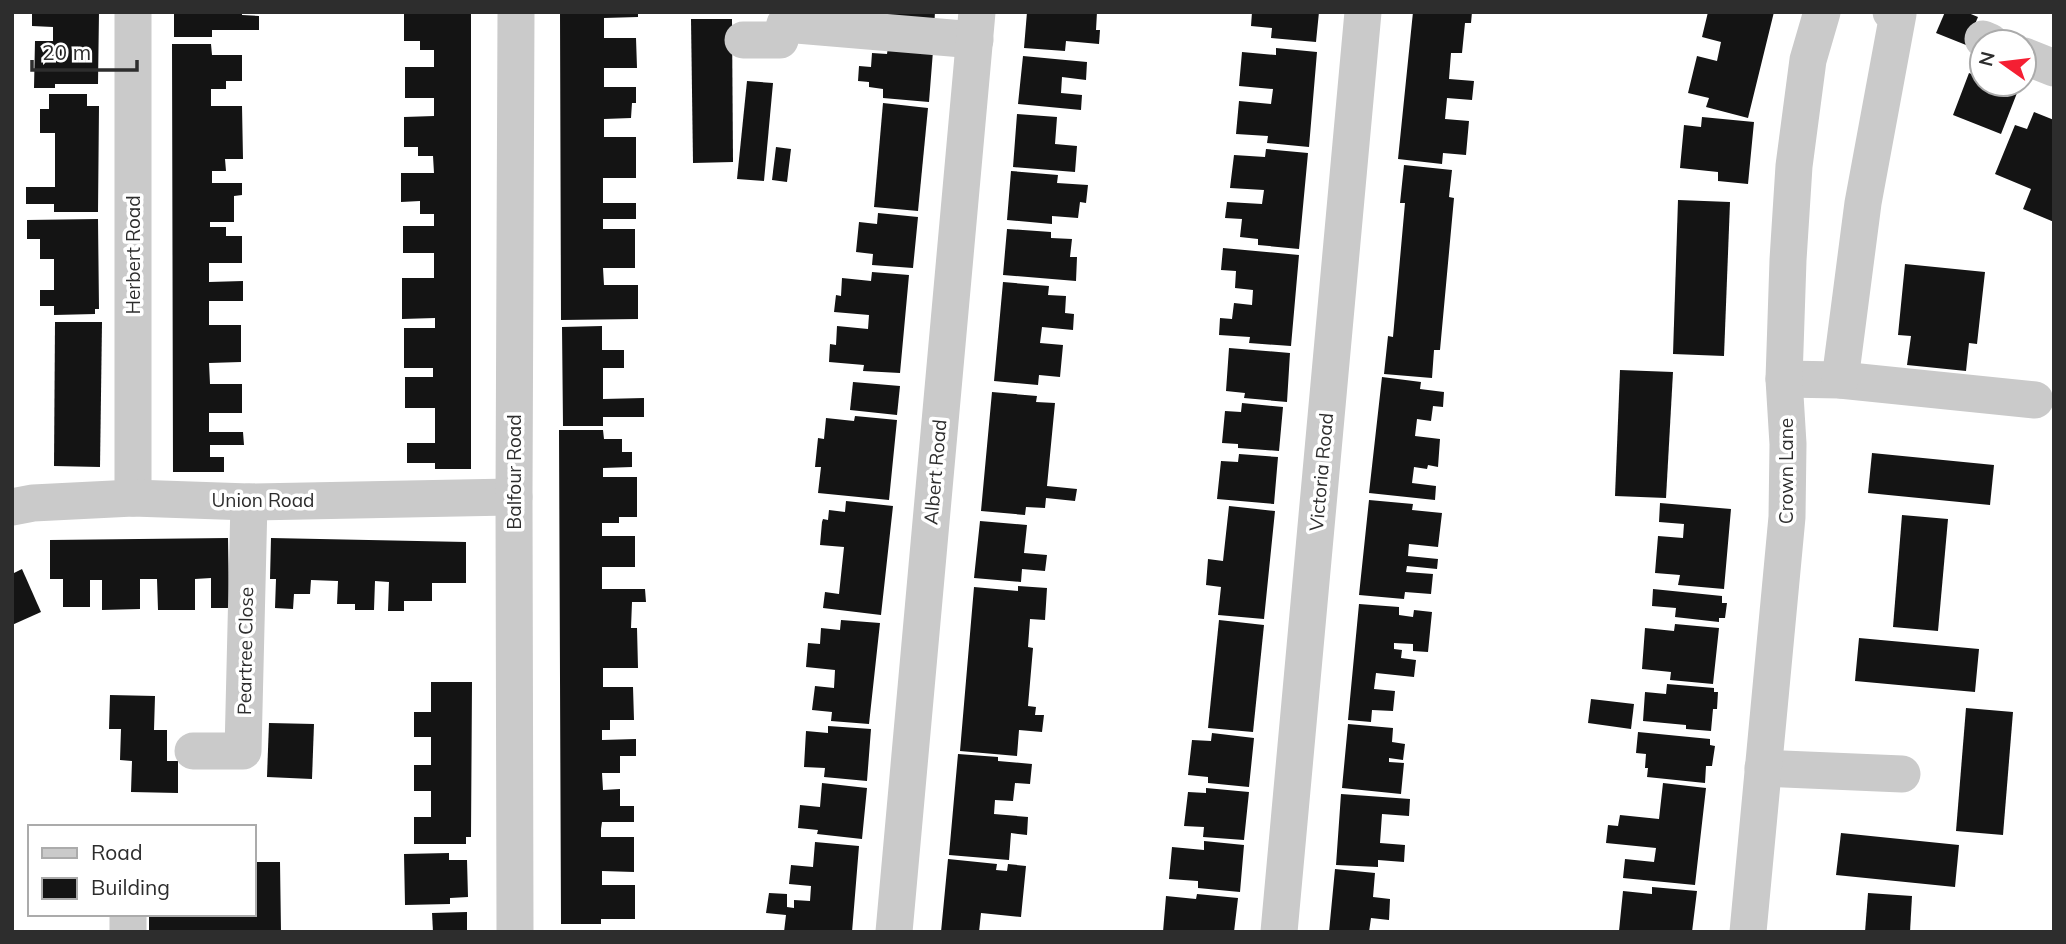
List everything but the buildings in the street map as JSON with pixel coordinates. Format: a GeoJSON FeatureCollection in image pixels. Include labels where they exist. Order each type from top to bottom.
{"type":"FeatureCollection","features":[{"type":"Feature","properties":{"kind":"street","name":"Herbert Road"},"geometry":{"type":"LineString","coordinates":[[133,12],[133,498]]}},
{"type":"Feature","properties":{"kind":"street","name":"Balfour Road"},"geometry":{"type":"LineString","coordinates":[[515,932],[516,12]]}},
{"type":"Feature","properties":{"kind":"street","name":"Victoria Road"},"geometry":{"type":"LineString","coordinates":[[1279,932],[1363,12]]}},
{"type":"Feature","properties":{"kind":"street","name":"Crown Lane"},"geometry":{"type":"LineString","coordinates":[[1748,932],[1789,492],[1784,379],[1794,166],[1808,60],[1822,12]]}},
{"type":"Feature","properties":{"kind":"street"},"geometry":{"type":"LineString","coordinates":[[1840,380],[1863,203],[1898,14],[1891,12]]}},
{"type":"Feature","properties":{"kind":"street"},"geometry":{"type":"LineString","coordinates":[[743,40],[780,40],[785,24],[976,26]]}},
{"type":"Feature","properties":{"kind":"street","name":"Albert Road"},"geometry":{"type":"LineString","coordinates":[[894,932],[976,26]]}},
{"type":"Feature","properties":{"kind":"street"},"geometry":{"type":"LineString","coordinates":[[1784,379],[1840,380],[2035,400]]}},
{"type":"Feature","properties":{"kind":"street","name":"Union Road"},"geometry":{"type":"LineString","coordinates":[[12,507],[33,503],[133,498],[249,502],[514,497]]}},
{"type":"Feature","properties":{"kind":"street","name":"Peartree Close"},"geometry":{"type":"LineString","coordinates":[[193,751],[243,751],[249,502]]}},
{"type":"Feature","properties":{"kind":"street"},"geometry":{"type":"LineString","coordinates":[[1763,768],[1902,774]]}}]}
